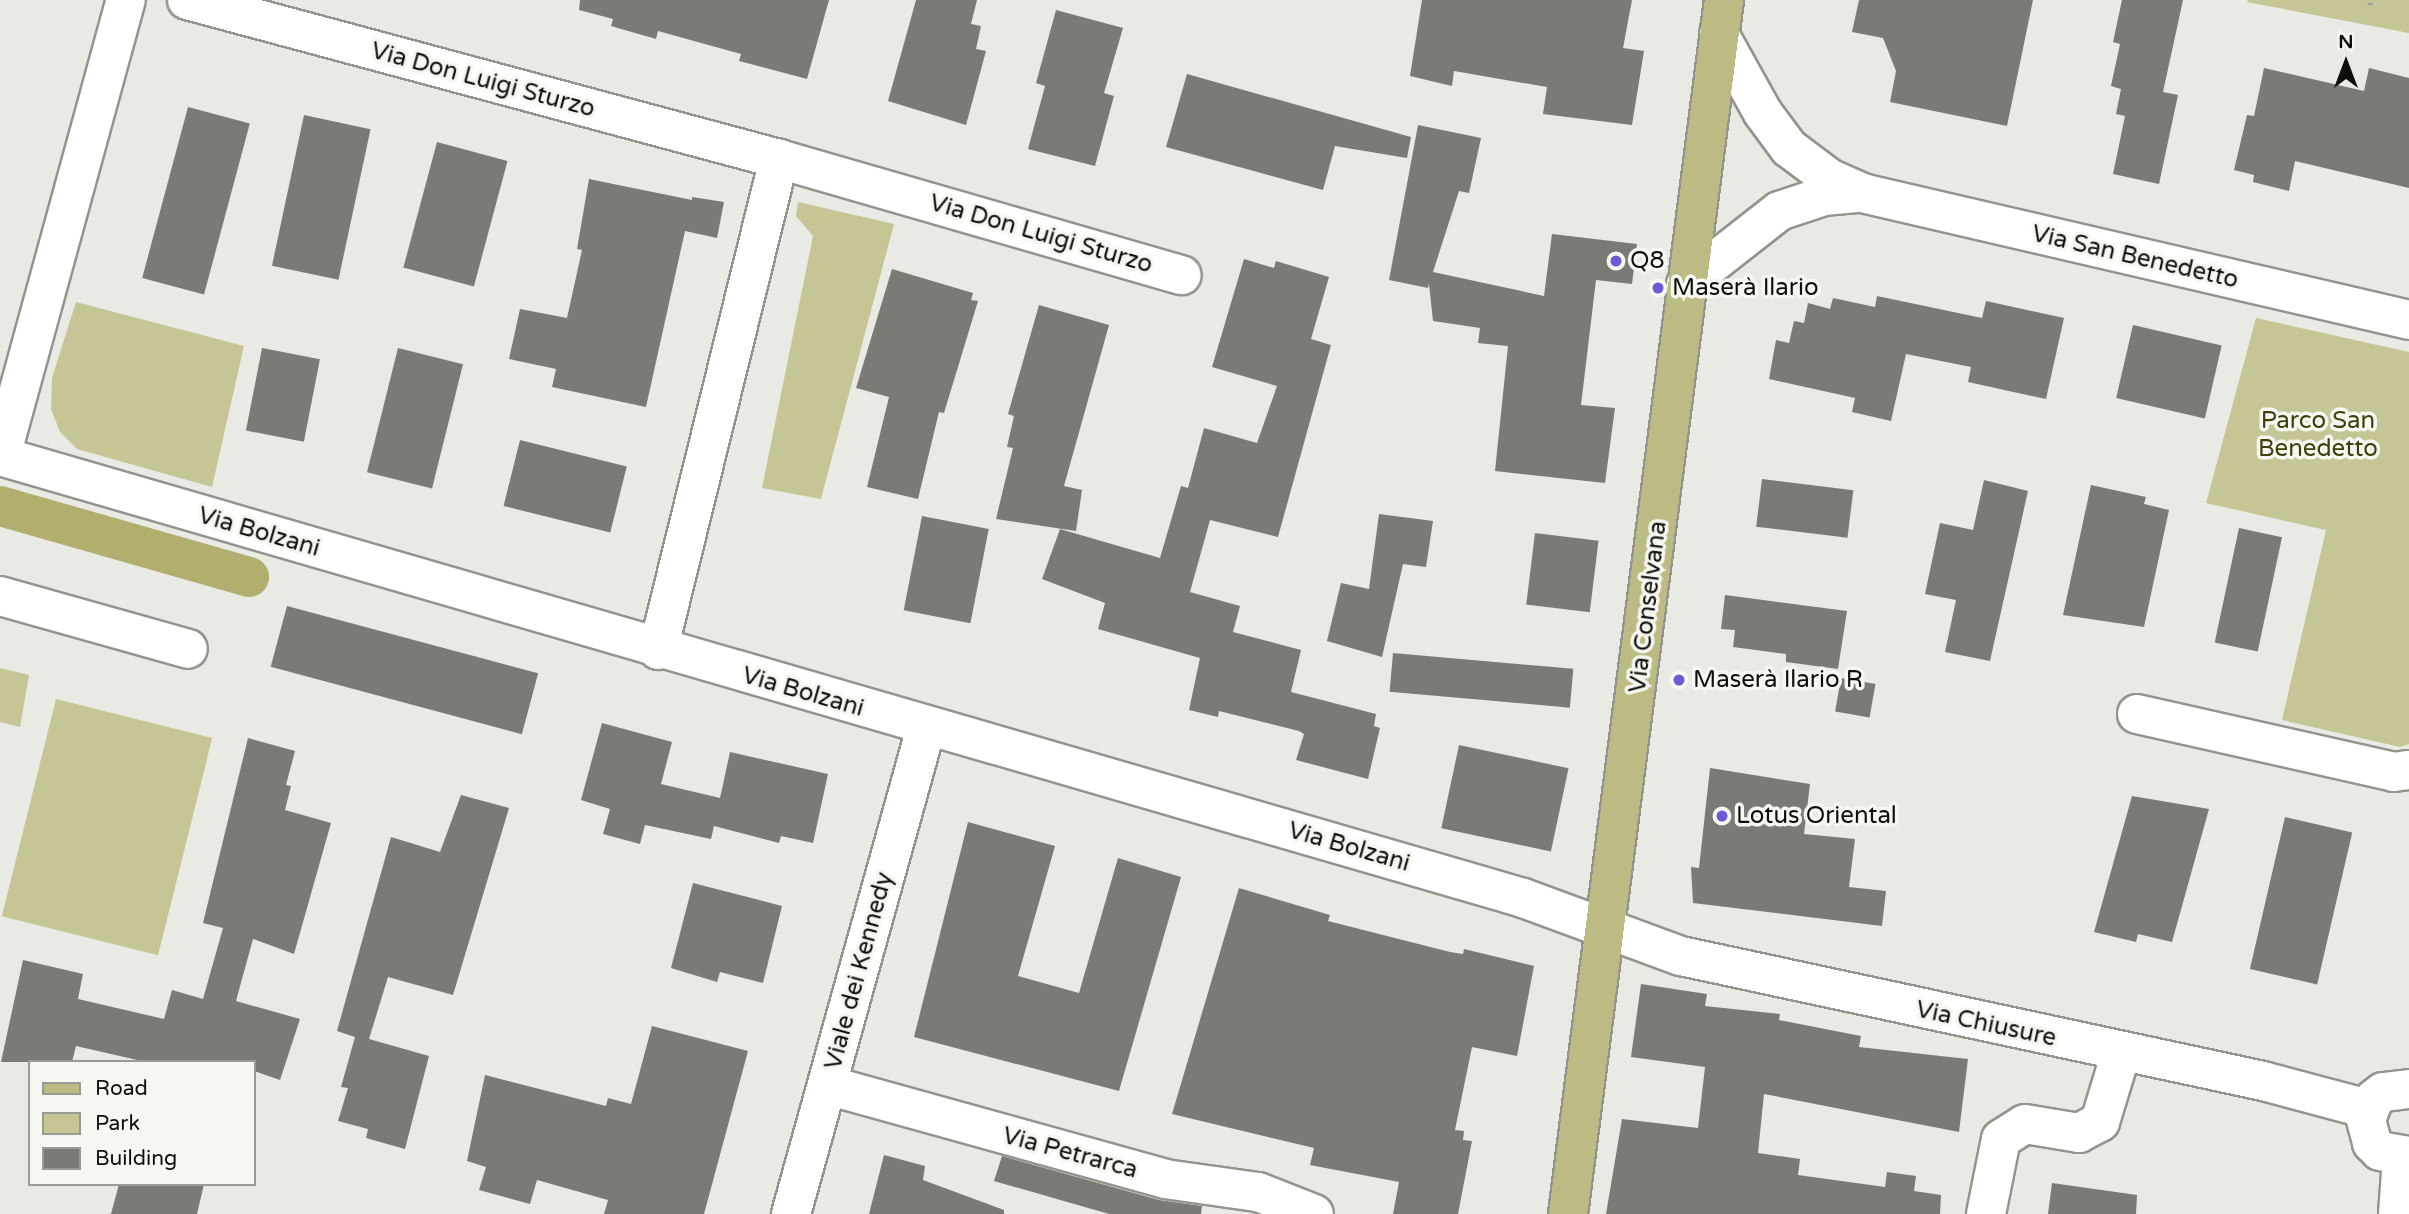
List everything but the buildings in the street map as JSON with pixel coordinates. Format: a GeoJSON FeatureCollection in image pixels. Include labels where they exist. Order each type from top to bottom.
{"type":"FeatureCollection","features":[{"type":"Feature","properties":{"kind":"main road","name":"Via Conselvana"},"geometry":{"type":"LineString","coordinates":[[1568,1214],[1721,17]]}},
{"type":"Feature","properties":{"kind":"street"},"geometry":{"type":"LineString","coordinates":[[1,456],[125,0]]}},
{"type":"Feature","properties":{"kind":"street","name":"Via Don Luigi Sturzo"},"geometry":{"type":"LineString","coordinates":[[187,0],[779,159],[1182,275]]}},
{"type":"Feature","properties":{"kind":"street","name":"Via San Benedetto"},"geometry":{"type":"LineString","coordinates":[[1721,17],[1763,113],[1789,148],[1829,178],[1862,193],[2409,320]]}},
{"type":"Feature","properties":{"kind":"street"},"geometry":{"type":"LineString","coordinates":[[658,650],[779,159]]}},
{"type":"Feature","properties":{"kind":"street","name":"Via San Benedetto"},"geometry":{"type":"LineString","coordinates":[[1686,284],[1779,211],[1824,196],[1862,193]]}},
{"type":"Feature","properties":{"kind":"street","name":"Via Bolzani"},"geometry":{"type":"LineString","coordinates":[[1,456],[926,728],[1510,894],[1606,930]]}},
{"type":"Feature","properties":{"kind":"street"},"geometry":{"type":"LineString","coordinates":[[0,596],[188,649]]}},
{"type":"Feature","properties":{"kind":"street"},"geometry":{"type":"LineString","coordinates":[[2137,714],[2394,772],[2409,770]]}},
{"type":"Feature","properties":{"kind":"street","name":"Viale dei Kennedy"},"geometry":{"type":"LineString","coordinates":[[792,1214],[926,728]]}},
{"type":"Feature","properties":{"kind":"street","name":"Via Chiusure"},"geometry":{"type":"LineString","coordinates":[[1606,930],[1718,965],[2121,1053],[2263,1081],[2368,1109]]}},
{"type":"Feature","properties":{"kind":"street"},"geometry":{"type":"LineString","coordinates":[[1986,1214],[2001,1139],[2025,1124],[2079,1133],[2100,1122],[2121,1053]]}},
{"type":"Feature","properties":{"kind":"street","name":"Via Petrarca"},"geometry":{"type":"LineString","coordinates":[[827,1085],[1164,1179],[1258,1192],[1314,1214]]}},
{"type":"Feature","properties":{"kind":"street"},"geometry":{"type":"LineString","coordinates":[[2398,1214],[2406,1157],[2390,1156],[2372,1143],[2365,1121],[2368,1109],[2383,1092],[2409,1089]]}},
{"type":"Feature","properties":{"kind":"green space"},"geometry":{"type":"Polygon","coordinates":[[[2409,0],[2409,33],[2247,2],[2409,0]]]}},
{"type":"Feature","properties":{"kind":"green space"},"geometry":{"type":"Polygon","coordinates":[[[798,202],[894,224],[821,499],[762,488],[813,236],[796,216],[798,202]]]}},
{"type":"Feature","properties":{"kind":"green space"},"geometry":{"type":"Polygon","coordinates":[[[76,302],[244,346],[212,487],[77,449],[60,432],[51,409],[52,378],[76,302]]]}},
{"type":"Feature","properties":{"kind":"green space","name":"Parco San Benedetto"},"geometry":{"type":"Polygon","coordinates":[[[2256,318],[2409,352],[2409,744],[2400,747],[2282,720],[2326,530],[2206,503],[2256,318]]]}},
{"type":"Feature","properties":{"kind":"green space"},"geometry":{"type":"Polygon","coordinates":[[[0,668],[29,675],[20,727],[0,722],[0,668]]]}},
{"type":"Feature","properties":{"kind":"green space"},"geometry":{"type":"Polygon","coordinates":[[[56,699],[212,738],[158,955],[2,916],[56,699]]]}},
{"type":"Feature","properties":{"kind":"waterway"},"geometry":{"type":"LineString","coordinates":[[0,506],[249,577]]}},
{"type":"Feature","properties":{"kind":"place","name":"Q8"},"geometry":{"type":"Point","coordinates":[1616,261]}},
{"type":"Feature","properties":{"kind":"place","name":"Maserà Ilario"},"geometry":{"type":"Point","coordinates":[1658,288]}},
{"type":"Feature","properties":{"kind":"place","name":"Maserà Ilario R"},"geometry":{"type":"Point","coordinates":[1679,680]}},
{"type":"Feature","properties":{"kind":"place","name":"Lotus Oriental"},"geometry":{"type":"Point","coordinates":[1722,816]}}]}
